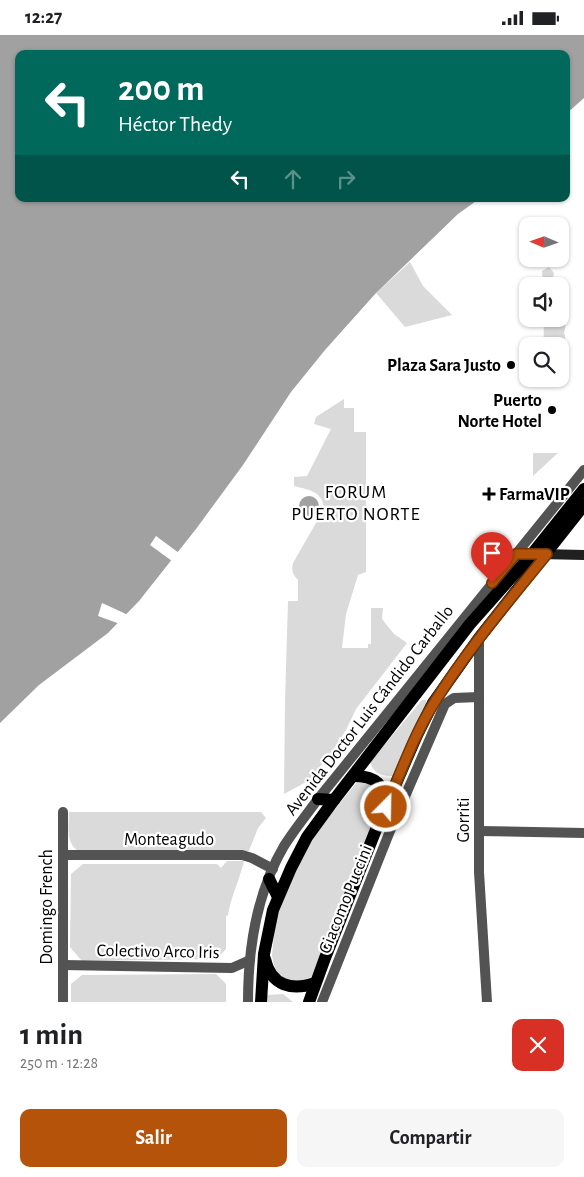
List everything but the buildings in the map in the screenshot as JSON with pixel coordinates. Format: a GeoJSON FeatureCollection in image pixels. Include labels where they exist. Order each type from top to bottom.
{"type":"FeatureCollection","features":[{"type":"Feature","properties":{"kind":"main road","name":"Avenida Doctor Luis Cándido Carballo"},"geometry":{"type":"LineString","coordinates":[[261,1002],[264,954],[269,925],[278,897],[307,837],[470,624],[532,554],[584,489]]}},
{"type":"Feature","properties":{"kind":"main road"},"geometry":{"type":"LineString","coordinates":[[309,1002],[386,807],[433,703],[479,638],[584,505]]}},
{"type":"Feature","properties":{"kind":"main road"},"geometry":{"type":"LineString","coordinates":[[532,554],[584,555]]}},
{"type":"Feature","properties":{"kind":"main road"},"geometry":{"type":"LineString","coordinates":[[353,776],[366,776],[378,782],[385,793],[386,807]]}},
{"type":"Feature","properties":{"kind":"main road"},"geometry":{"type":"LineString","coordinates":[[318,799],[334,800]]}},
{"type":"Feature","properties":{"kind":"main road"},"geometry":{"type":"LineString","coordinates":[[271,874],[278,897]]}},
{"type":"Feature","properties":{"kind":"main road"},"geometry":{"type":"LineString","coordinates":[[264,954],[267,968],[276,979],[288,986],[302,988],[315,983]]}},
{"type":"Feature","properties":{"kind":"street","name":"Avenida Doctor Luis Cándido Carballo"},"geometry":{"type":"LineString","coordinates":[[248,1002],[250,960],[258,915],[271,874],[284,846],[318,799],[584,470]]}},
{"type":"Feature","properties":{"kind":"street"},"geometry":{"type":"LineString","coordinates":[[516,554],[532,554]]}},
{"type":"Feature","properties":{"kind":"street","name":"Gorriti"},"geometry":{"type":"LineString","coordinates":[[479,638],[479,872],[487,1002]]}},
{"type":"Feature","properties":{"kind":"street","name":"Giacomo Puccini"},"geometry":{"type":"LineString","coordinates":[[322,1002],[390,831],[446,705],[454,698],[479,697]]}},
{"type":"Feature","properties":{"kind":"street","name":"Domingo French"},"geometry":{"type":"LineString","coordinates":[[63,812],[63,1002]]}},
{"type":"Feature","properties":{"kind":"street"},"geometry":{"type":"LineString","coordinates":[[479,831],[584,833]]}},
{"type":"Feature","properties":{"kind":"street","name":"Monteagudo"},"geometry":{"type":"LineString","coordinates":[[63,855],[242,855],[252,858],[271,874]]}},
{"type":"Feature","properties":{"kind":"street","name":"Colectivo Arco Iris"},"geometry":{"type":"LineString","coordinates":[[63,965],[232,968],[250,960]]}},
{"type":"Feature","properties":{"kind":"shaded area"},"geometry":{"type":"Polygon","coordinates":[[[0,35],[584,35],[584,98],[570,110],[570,50],[15,50],[15,202],[475,202],[458,214],[376,293],[325,350],[291,392],[243,465],[196,529],[139,601],[108,633],[39,685],[0,723],[0,35]]]}},
{"type":"Feature","properties":{"kind":"shaded area"},"geometry":{"type":"Polygon","coordinates":[[[410,262],[423,286],[452,315],[405,327],[376,293],[410,262]]]}},
{"type":"Feature","properties":{"kind":"shaded area"},"geometry":{"type":"Polygon","coordinates":[[[549,267],[554,273],[553,277],[542,277],[542,271],[549,267]]]}},
{"type":"Feature","properties":{"kind":"shaded area"},"geometry":{"type":"Polygon","coordinates":[[[544,327],[565,327],[565,337],[544,337],[544,327]]]}},
{"type":"Feature","properties":{"kind":"shaded area"},"geometry":{"type":"Polygon","coordinates":[[[344,399],[344,408],[354,408],[354,432],[366,432],[366,572],[358,575],[346,614],[342,648],[368,648],[368,644],[371,644],[371,608],[383,608],[382,619],[394,634],[407,643],[356,709],[346,730],[329,756],[308,781],[284,794],[288,601],[298,601],[298,580],[293,573],[292,566],[324,509],[321,498],[318,495],[310,490],[294,486],[294,477],[307,476],[331,429],[314,424],[316,417],[344,399]]]}},
{"type":"Feature","properties":{"kind":"shaded area"},"geometry":{"type":"Polygon","coordinates":[[[533,453],[558,453],[533,476],[533,453]]]}},
{"type":"Feature","properties":{"kind":"shaded area"},"geometry":{"type":"Polygon","coordinates":[[[309,496],[316,499],[319,506],[316,513],[309,516],[302,513],[299,506],[302,499],[309,496]]]}},
{"type":"Feature","properties":{"kind":"shaded area"},"geometry":{"type":"Polygon","coordinates":[[[422,700],[426,700],[426,705],[395,776],[383,775],[377,772],[370,762],[422,700]]]}},
{"type":"Feature","properties":{"kind":"shaded area"},"geometry":{"type":"Polygon","coordinates":[[[358,781],[376,787],[381,802],[378,812],[312,976],[308,981],[290,982],[278,974],[272,956],[275,921],[280,901],[313,836],[358,781]]]}},
{"type":"Feature","properties":{"kind":"shaded area"},"geometry":{"type":"Polygon","coordinates":[[[69,812],[261,812],[266,818],[258,828],[249,851],[78,851],[69,838],[69,812]]]}},
{"type":"Feature","properties":{"kind":"shaded area"},"geometry":{"type":"Polygon","coordinates":[[[227,861],[244,861],[228,915],[226,916],[226,949],[217,959],[82,961],[70,947],[71,874],[83,864],[217,864],[221,868],[227,861]]]}},
{"type":"Feature","properties":{"kind":"shaded area"},"geometry":{"type":"Polygon","coordinates":[[[216,974],[226,984],[226,1002],[71,1002],[71,984],[82,975],[216,974]]]}},
{"type":"Feature","properties":{"kind":"shaded area"},"geometry":{"type":"Polygon","coordinates":[[[283,994],[293,1002],[267,1002],[267,995],[283,994]]]}},
{"type":"Feature","properties":{"kind":"pier"},"geometry":{"type":"Polygon","coordinates":[[[156,536],[179,553],[172,561],[150,545],[156,536]]]}},
{"type":"Feature","properties":{"kind":"pier"},"geometry":{"type":"Polygon","coordinates":[[[102,603],[128,615],[120,624],[98,616],[102,603]]]}},
{"type":"Feature","properties":{"kind":"place","name":"Plaza Sara Justo"},"geometry":{"type":"Point","coordinates":[511,365]}},
{"type":"Feature","properties":{"kind":"place","name":"Puerto Norte Hotel"},"geometry":{"type":"Point","coordinates":[552,410]}},
{"type":"Feature","properties":{"kind":"place","name":"FarmaVIP"},"geometry":{"type":"Point","coordinates":[489,494]}},
{"type":"Feature","properties":{"kind":"district","name":"FORUM PUERTO NORTE"},"geometry":{"type":"Point","coordinates":[356,502]}},
{"type":"Feature","properties":{"kind":"route"},"geometry":{"type":"LineString","coordinates":[[386,807],[433,703],[479,638],[547,554],[516,554],[492,583]]}}]}
